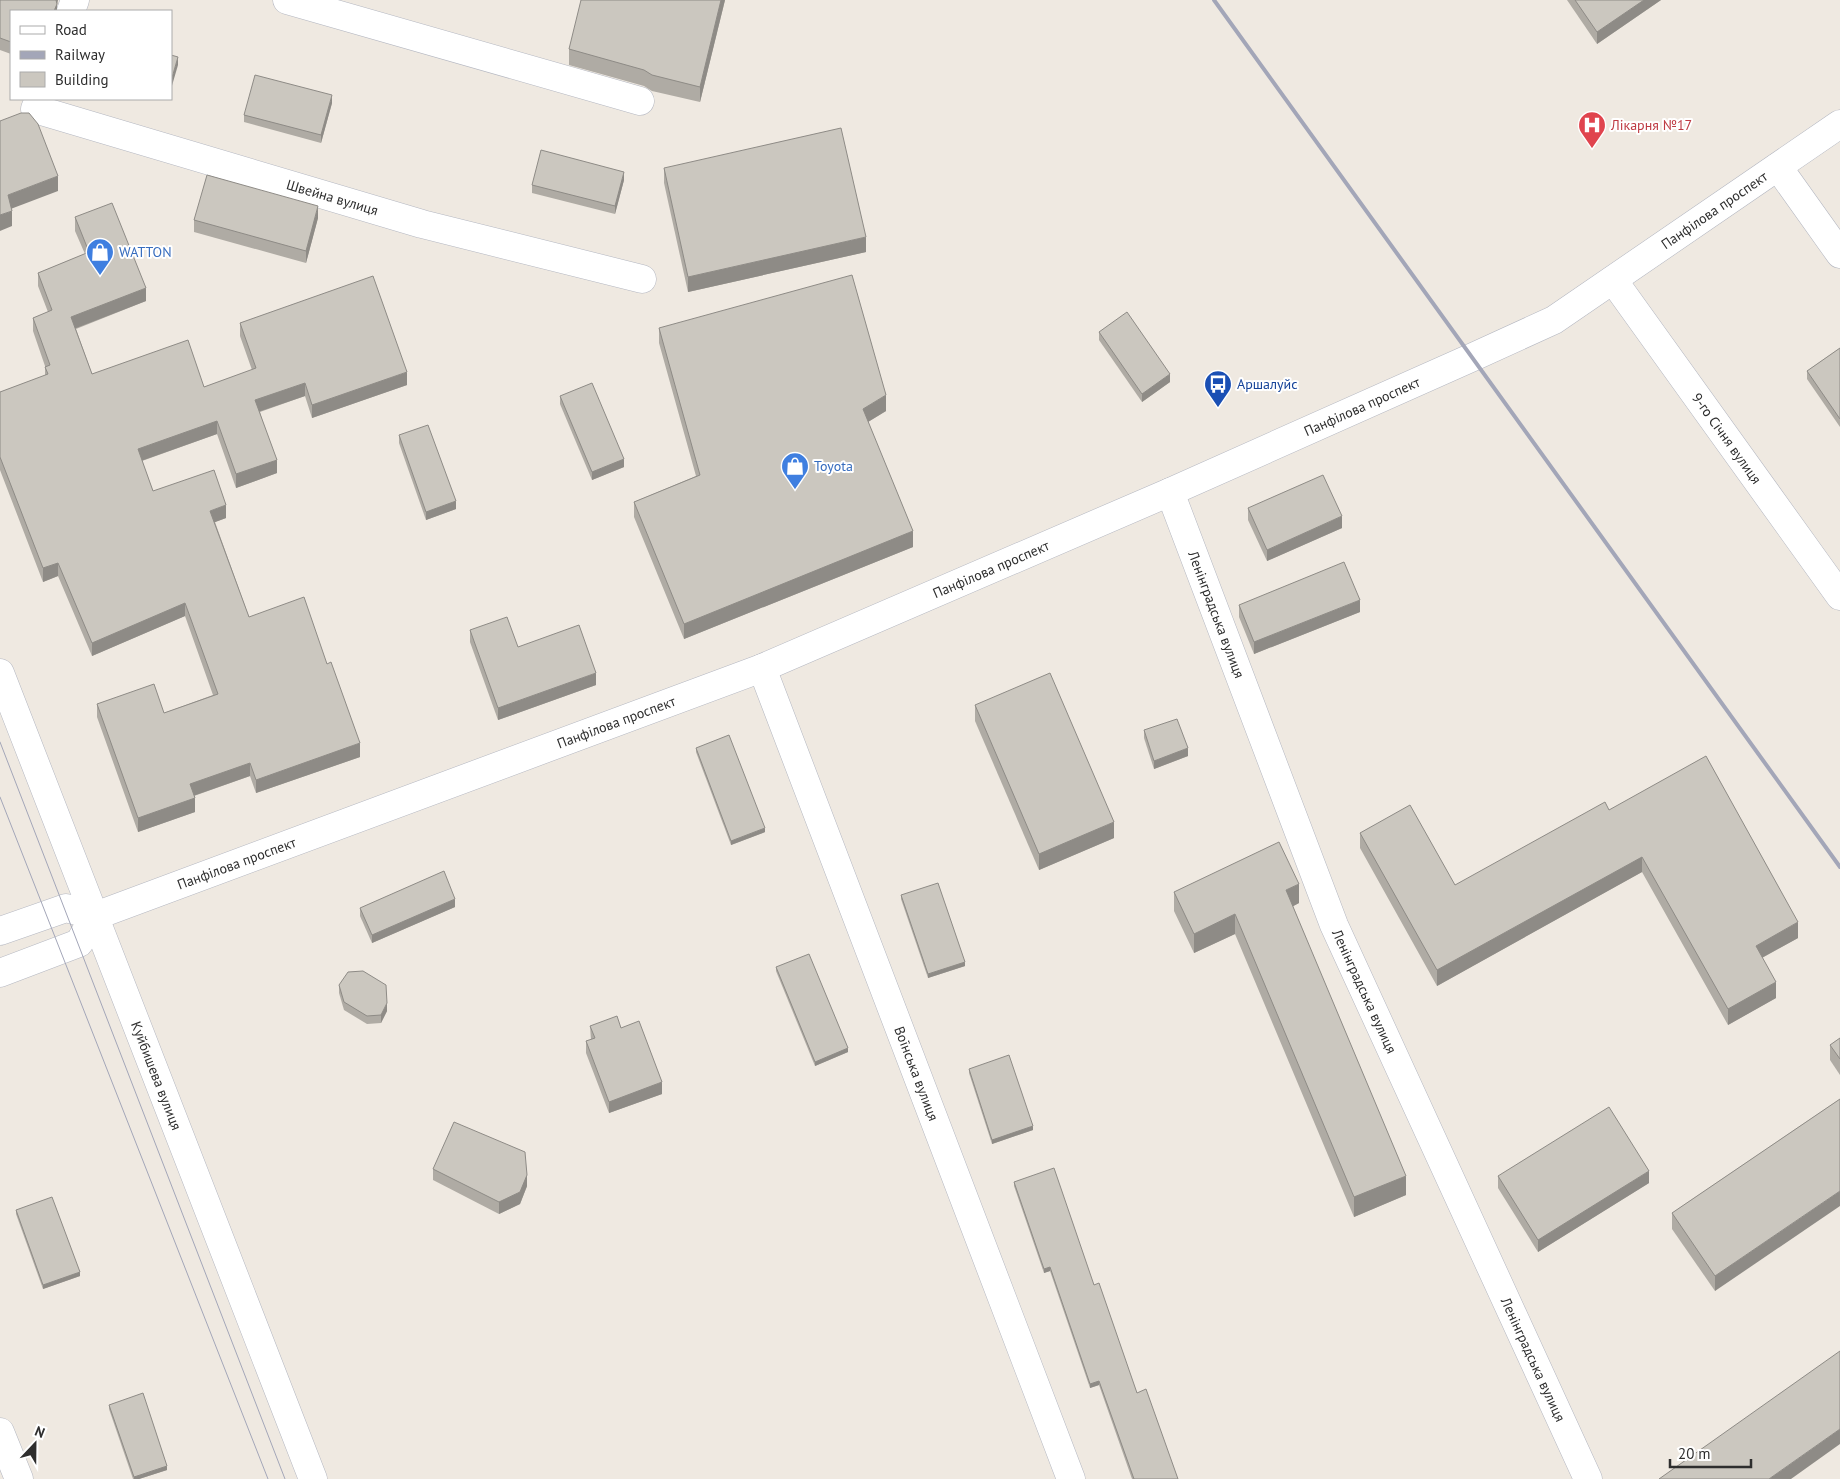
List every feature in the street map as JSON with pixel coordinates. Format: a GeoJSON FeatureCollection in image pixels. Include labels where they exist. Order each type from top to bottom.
{"type":"FeatureCollection","features":[{"type":"Feature","properties":{"kind":"street"},"geometry":{"type":"LineString","coordinates":[[287,0],[640,101]]}},
{"type":"Feature","properties":{"kind":"street","name":"Швейна вулиця"},"geometry":{"type":"LineString","coordinates":[[39,100],[36,109],[356,205],[422,224],[642,279]]}},
{"type":"Feature","properties":{"kind":"street","name":"Панфілова проспект"},"geometry":{"type":"LineString","coordinates":[[95,916],[762,668],[1170,492],[1554,320],[1840,124]]}},
{"type":"Feature","properties":{"kind":"street"},"geometry":{"type":"LineString","coordinates":[[1778,167],[1840,254]]}},
{"type":"Feature","properties":{"kind":"street","name":"9-го Січня вулиця"},"geometry":{"type":"LineString","coordinates":[[1613,280],[1840,596]]}},
{"type":"Feature","properties":{"kind":"street","name":"Ленінградська вулиця"},"geometry":{"type":"LineString","coordinates":[[1170,492],[1334,925],[1588,1479]]}},
{"type":"Feature","properties":{"kind":"street","name":"Воїнська вулиця"},"geometry":{"type":"LineString","coordinates":[[762,668],[1071,1479]]}},
{"type":"Feature","properties":{"kind":"street","name":"Куйбишева вулиця"},"geometry":{"type":"LineString","coordinates":[[0,673],[313,1479]]}},
{"type":"Feature","properties":{"kind":"street"},"geometry":{"type":"LineString","coordinates":[[0,931],[66,908],[95,916],[79,943],[0,973]]}},
{"type":"Feature","properties":{"kind":"street"},"geometry":{"type":"LineString","coordinates":[[0,1432],[19,1479]]}},
{"type":"Feature","properties":{"kind":"building"},"geometry":{"type":"Polygon","coordinates":[[[0,0],[56,0],[57,4],[54,10],[10,10],[10,42],[0,38],[0,0]]]}},
{"type":"Feature","properties":{"kind":"building"},"geometry":{"type":"Polygon","coordinates":[[[581,0],[721,0],[700,87],[652,75],[644,70],[569,49],[581,0]]]}},
{"type":"Feature","properties":{"kind":"building"},"geometry":{"type":"Polygon","coordinates":[[[1575,0],[1644,0],[1597,32],[1575,0]]]}},
{"type":"Feature","properties":{"kind":"building"},"geometry":{"type":"Polygon","coordinates":[[[172,55],[178,57],[172,78],[172,55]]]}},
{"type":"Feature","properties":{"kind":"building"},"geometry":{"type":"Polygon","coordinates":[[[255,75],[332,95],[321,135],[244,115],[255,75]]]}},
{"type":"Feature","properties":{"kind":"building"},"geometry":{"type":"Polygon","coordinates":[[[21,113],[29,113],[38,124],[58,176],[8,195],[12,211],[0,215],[0,121],[21,113]]]}},
{"type":"Feature","properties":{"kind":"building"},"geometry":{"type":"Polygon","coordinates":[[[841,128],[866,237],[688,277],[664,168],[841,128]]]}},
{"type":"Feature","properties":{"kind":"building"},"geometry":{"type":"Polygon","coordinates":[[[541,150],[624,172],[615,206],[532,185],[541,150]]]}},
{"type":"Feature","properties":{"kind":"building"},"geometry":{"type":"Polygon","coordinates":[[[207,175],[318,206],[306,251],[194,220],[207,175]]]}},
{"type":"Feature","properties":{"kind":"building"},"geometry":{"type":"Polygon","coordinates":[[[112,203],[146,288],[71,317],[92,374],[188,340],[204,387],[256,368],[240,323],[373,276],[407,372],[312,405],[305,383],[255,400],[277,460],[236,474],[217,421],[138,449],[153,491],[214,470],[226,505],[210,511],[249,617],[304,597],[327,664],[331,662],[360,743],[256,780],[250,763],[190,784],[195,798],[138,818],[97,704],[154,684],[164,713],[218,694],[185,603],[92,643],[58,563],[43,568],[0,457],[0,392],[48,374],[45,367],[50,365],[33,318],[52,310],[38,273],[89,252],[75,217],[112,203]]]}},
{"type":"Feature","properties":{"kind":"building","name":"Toyota"},"geometry":{"type":"Polygon","coordinates":[[[852,275],[886,395],[863,409],[913,531],[684,624],[634,502],[700,475],[659,328],[852,275]]]}},
{"type":"Feature","properties":{"kind":"building"},"geometry":{"type":"Polygon","coordinates":[[[1127,312],[1170,374],[1142,394],[1099,332],[1127,312]]]}},
{"type":"Feature","properties":{"kind":"building"},"geometry":{"type":"Polygon","coordinates":[[[1840,348],[1840,419],[1807,371],[1840,348]]]}},
{"type":"Feature","properties":{"kind":"building"},"geometry":{"type":"Polygon","coordinates":[[[592,383],[624,459],[592,472],[560,396],[592,383]]]}},
{"type":"Feature","properties":{"kind":"building"},"geometry":{"type":"Polygon","coordinates":[[[428,425],[456,501],[426,512],[399,435],[428,425]]]}},
{"type":"Feature","properties":{"kind":"building"},"geometry":{"type":"Polygon","coordinates":[[[1323,475],[1342,516],[1267,550],[1248,508],[1323,475]]]}},
{"type":"Feature","properties":{"kind":"building"},"geometry":{"type":"Polygon","coordinates":[[[1344,562],[1360,600],[1254,642],[1239,605],[1344,562]]]}},
{"type":"Feature","properties":{"kind":"building"},"geometry":{"type":"Polygon","coordinates":[[[507,617],[518,647],[579,625],[596,673],[498,708],[470,630],[507,617]]]}},
{"type":"Feature","properties":{"kind":"building"},"geometry":{"type":"Polygon","coordinates":[[[1050,673],[1114,822],[1039,854],[975,705],[1050,673]]]}},
{"type":"Feature","properties":{"kind":"building"},"geometry":{"type":"Polygon","coordinates":[[[1177,719],[1188,748],[1154,761],[1144,730],[1177,719]]]}},
{"type":"Feature","properties":{"kind":"building"},"geometry":{"type":"Polygon","coordinates":[[[729,735],[765,828],[731,841],[696,748],[729,735]]]}},
{"type":"Feature","properties":{"kind":"building"},"geometry":{"type":"Polygon","coordinates":[[[1706,756],[1798,922],[1756,946],[1776,982],[1728,1009],[1642,857],[1437,970],[1360,833],[1410,805],[1455,885],[1605,802],[1609,810],[1706,756]]]}},
{"type":"Feature","properties":{"kind":"building"},"geometry":{"type":"Polygon","coordinates":[[[1279,842],[1299,884],[1286,890],[1406,1176],[1354,1197],[1235,914],[1194,934],[1174,892],[1279,842]]]}},
{"type":"Feature","properties":{"kind":"building"},"geometry":{"type":"Polygon","coordinates":[[[444,871],[455,899],[372,935],[360,908],[444,871]]]}},
{"type":"Feature","properties":{"kind":"building"},"geometry":{"type":"Polygon","coordinates":[[[938,883],[965,962],[928,974],[901,895],[938,883]]]}},
{"type":"Feature","properties":{"kind":"building"},"geometry":{"type":"Polygon","coordinates":[[[809,954],[848,1048],[815,1062],[776,967],[809,954]]]}},
{"type":"Feature","properties":{"kind":"building"},"geometry":{"type":"Polygon","coordinates":[[[363,971],[386,985],[387,1003],[381,1015],[367,1016],[344,1002],[339,985],[348,972],[363,971]]]}},
{"type":"Feature","properties":{"kind":"building"},"geometry":{"type":"Polygon","coordinates":[[[617,1016],[621,1028],[639,1021],[662,1082],[609,1102],[586,1041],[595,1038],[590,1026],[617,1016]]]}},
{"type":"Feature","properties":{"kind":"building"},"geometry":{"type":"Polygon","coordinates":[[[1840,1038],[1840,1059],[1830,1045],[1840,1038]]]}},
{"type":"Feature","properties":{"kind":"building"},"geometry":{"type":"Polygon","coordinates":[[[1009,1055],[1033,1126],[992,1140],[969,1069],[1009,1055]]]}},
{"type":"Feature","properties":{"kind":"building"},"geometry":{"type":"Polygon","coordinates":[[[1840,1099],[1840,1191],[1715,1276],[1672,1213],[1840,1099]]]}},
{"type":"Feature","properties":{"kind":"building"},"geometry":{"type":"Polygon","coordinates":[[[1609,1107],[1649,1171],[1538,1240],[1498,1176],[1609,1107]]]}},
{"type":"Feature","properties":{"kind":"building"},"geometry":{"type":"Polygon","coordinates":[[[454,1122],[525,1152],[527,1175],[520,1192],[499,1202],[433,1169],[454,1122]]]}},
{"type":"Feature","properties":{"kind":"building"},"geometry":{"type":"Polygon","coordinates":[[[1054,1168],[1094,1285],[1099,1283],[1137,1393],[1146,1389],[1178,1479],[1134,1479],[1099,1381],[1090,1384],[1050,1267],[1044,1269],[1014,1182],[1054,1168]]]}},
{"type":"Feature","properties":{"kind":"building"},"geometry":{"type":"Polygon","coordinates":[[[52,1197],[80,1272],[43,1285],[16,1210],[52,1197]]]}},
{"type":"Feature","properties":{"kind":"building"},"geometry":{"type":"Polygon","coordinates":[[[1840,1351],[1840,1429],[1769,1479],[1659,1479],[1840,1351]]]}},
{"type":"Feature","properties":{"kind":"building"},"geometry":{"type":"Polygon","coordinates":[[[143,1393],[167,1466],[134,1477],[109,1405],[143,1393]]]}},
{"type":"Feature","properties":{"kind":"tram line"},"geometry":{"type":"LineString","coordinates":[[0,742],[285,1479]]}},
{"type":"Feature","properties":{"kind":"tram line"},"geometry":{"type":"LineString","coordinates":[[0,797],[268,1479]]}},
{"type":"Feature","properties":{"kind":"railway"},"geometry":{"type":"LineString","coordinates":[[1214,0],[1840,867]]}},
{"type":"Feature","properties":{"kind":"place","name":"Лікарня №17"},"geometry":{"type":"Point","coordinates":[1592,149]}},
{"type":"Feature","properties":{"kind":"place","name":"WATTON"},"geometry":{"type":"Point","coordinates":[100,276]}},
{"type":"Feature","properties":{"kind":"place","name":"Аршалуйс"},"geometry":{"type":"Point","coordinates":[1218,408]}},
{"type":"Feature","properties":{"kind":"place","name":"Toyota"},"geometry":{"type":"Point","coordinates":[795,490]}}]}
